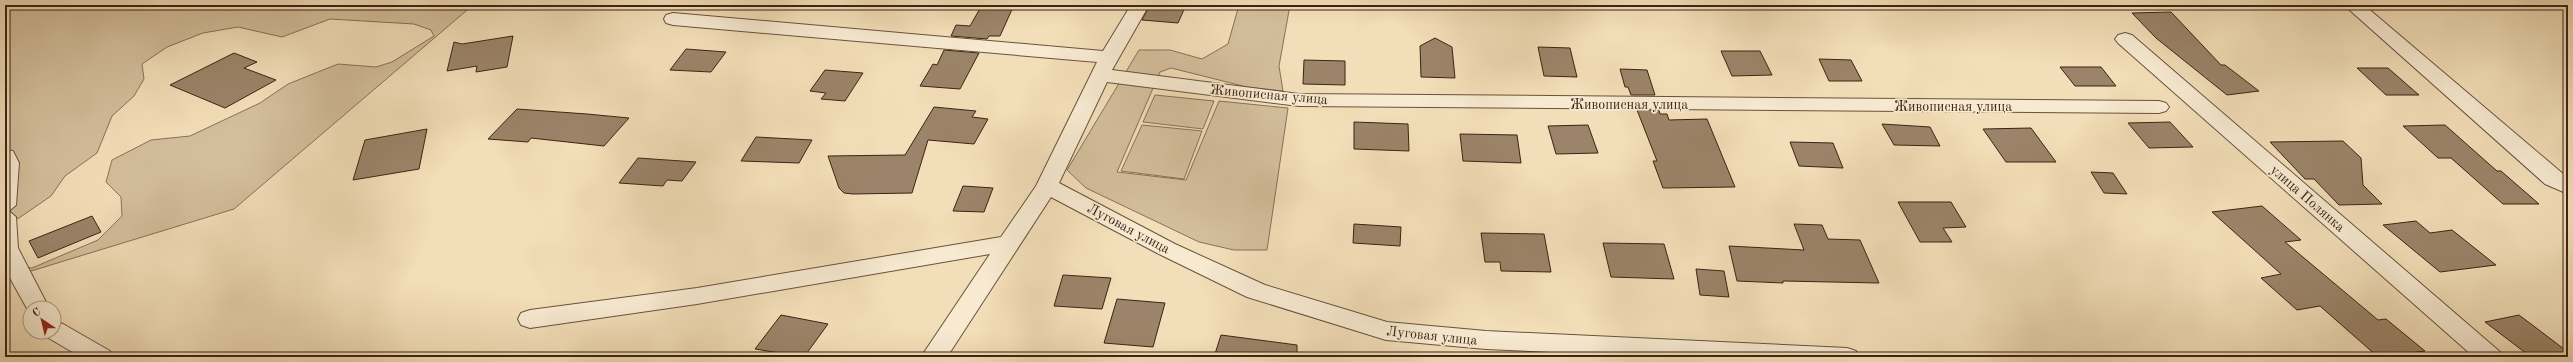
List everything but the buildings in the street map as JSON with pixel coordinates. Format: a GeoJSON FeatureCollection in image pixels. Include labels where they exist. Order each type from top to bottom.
{"type":"FeatureCollection","features":[{"type":"Feature","properties":{"kind":"street"},"geometry":{"type":"LineString","coordinates":[[934,357],[1007,244],[1047,186],[1109,57],[1140,5]]}},
{"type":"Feature","properties":{"kind":"street"},"geometry":{"type":"LineString","coordinates":[[2353,5],[2553,179],[2568,187]]}},
{"type":"Feature","properties":{"kind":"street"},"geometry":{"type":"LineString","coordinates":[[673,19],[1109,57]]}},
{"type":"Feature","properties":{"kind":"street","name":"улица Полянка"},"geometry":{"type":"LineString","coordinates":[[2125,39],[2490,357]]}},
{"type":"Feature","properties":{"kind":"street","name":"Живописная улица"},"geometry":{"type":"LineString","coordinates":[[1101,75],[1300,100],[2159,107]]}},
{"type":"Feature","properties":{"kind":"street"},"geometry":{"type":"LineString","coordinates":[[5,156],[8,163],[5,205]]}},
{"type":"Feature","properties":{"kind":"street","name":"Луговая улица"},"geometry":{"type":"LineString","coordinates":[[1047,186],[1167,249],[1256,291],[1386,331],[1486,340],[1847,357]]}},
{"type":"Feature","properties":{"kind":"street"},"geometry":{"type":"LineString","coordinates":[[5,217],[6,248],[14,278],[32,300]]}},
{"type":"Feature","properties":{"kind":"street"},"geometry":{"type":"LineString","coordinates":[[530,319],[697,296],[1007,244]]}},
{"type":"Feature","properties":{"kind":"street"},"geometry":{"type":"LineString","coordinates":[[62,335],[101,357]]}},
{"type":"Feature","properties":{"kind":"shaded area"},"geometry":{"type":"Polygon","coordinates":[[[5,5],[473,5],[234,209],[5,279],[5,264],[32,268],[98,240],[122,216],[121,197],[106,182],[112,160],[151,140],[190,136],[260,103],[288,84],[338,64],[376,67],[392,62],[434,36],[431,30],[414,24],[330,19],[282,37],[238,27],[203,33],[167,47],[142,64],[144,79],[134,96],[112,116],[97,153],[65,176],[51,196],[19,218],[5,222],[5,5]]]}},
{"type":"Feature","properties":{"kind":"shaded area"},"geometry":{"type":"Polygon","coordinates":[[[1239,5],[1290,5],[1279,66],[1283,91],[1247,87],[1171,68],[1160,72],[1117,172],[1186,180],[1219,101],[1288,108],[1267,250],[1234,250],[1199,242],[1086,188],[1067,170],[1139,50],[1170,50],[1202,59],[1228,44],[1239,5]]]}},
{"type":"Feature","properties":{"kind":"shaded area"},"geometry":{"type":"Polygon","coordinates":[[[1155,95],[1214,101],[1203,129],[1143,122],[1155,95]]]}},
{"type":"Feature","properties":{"kind":"shaded area"},"geometry":{"type":"Polygon","coordinates":[[[1142,125],[1202,131],[1184,179],[1121,171],[1142,125]]]}}]}
